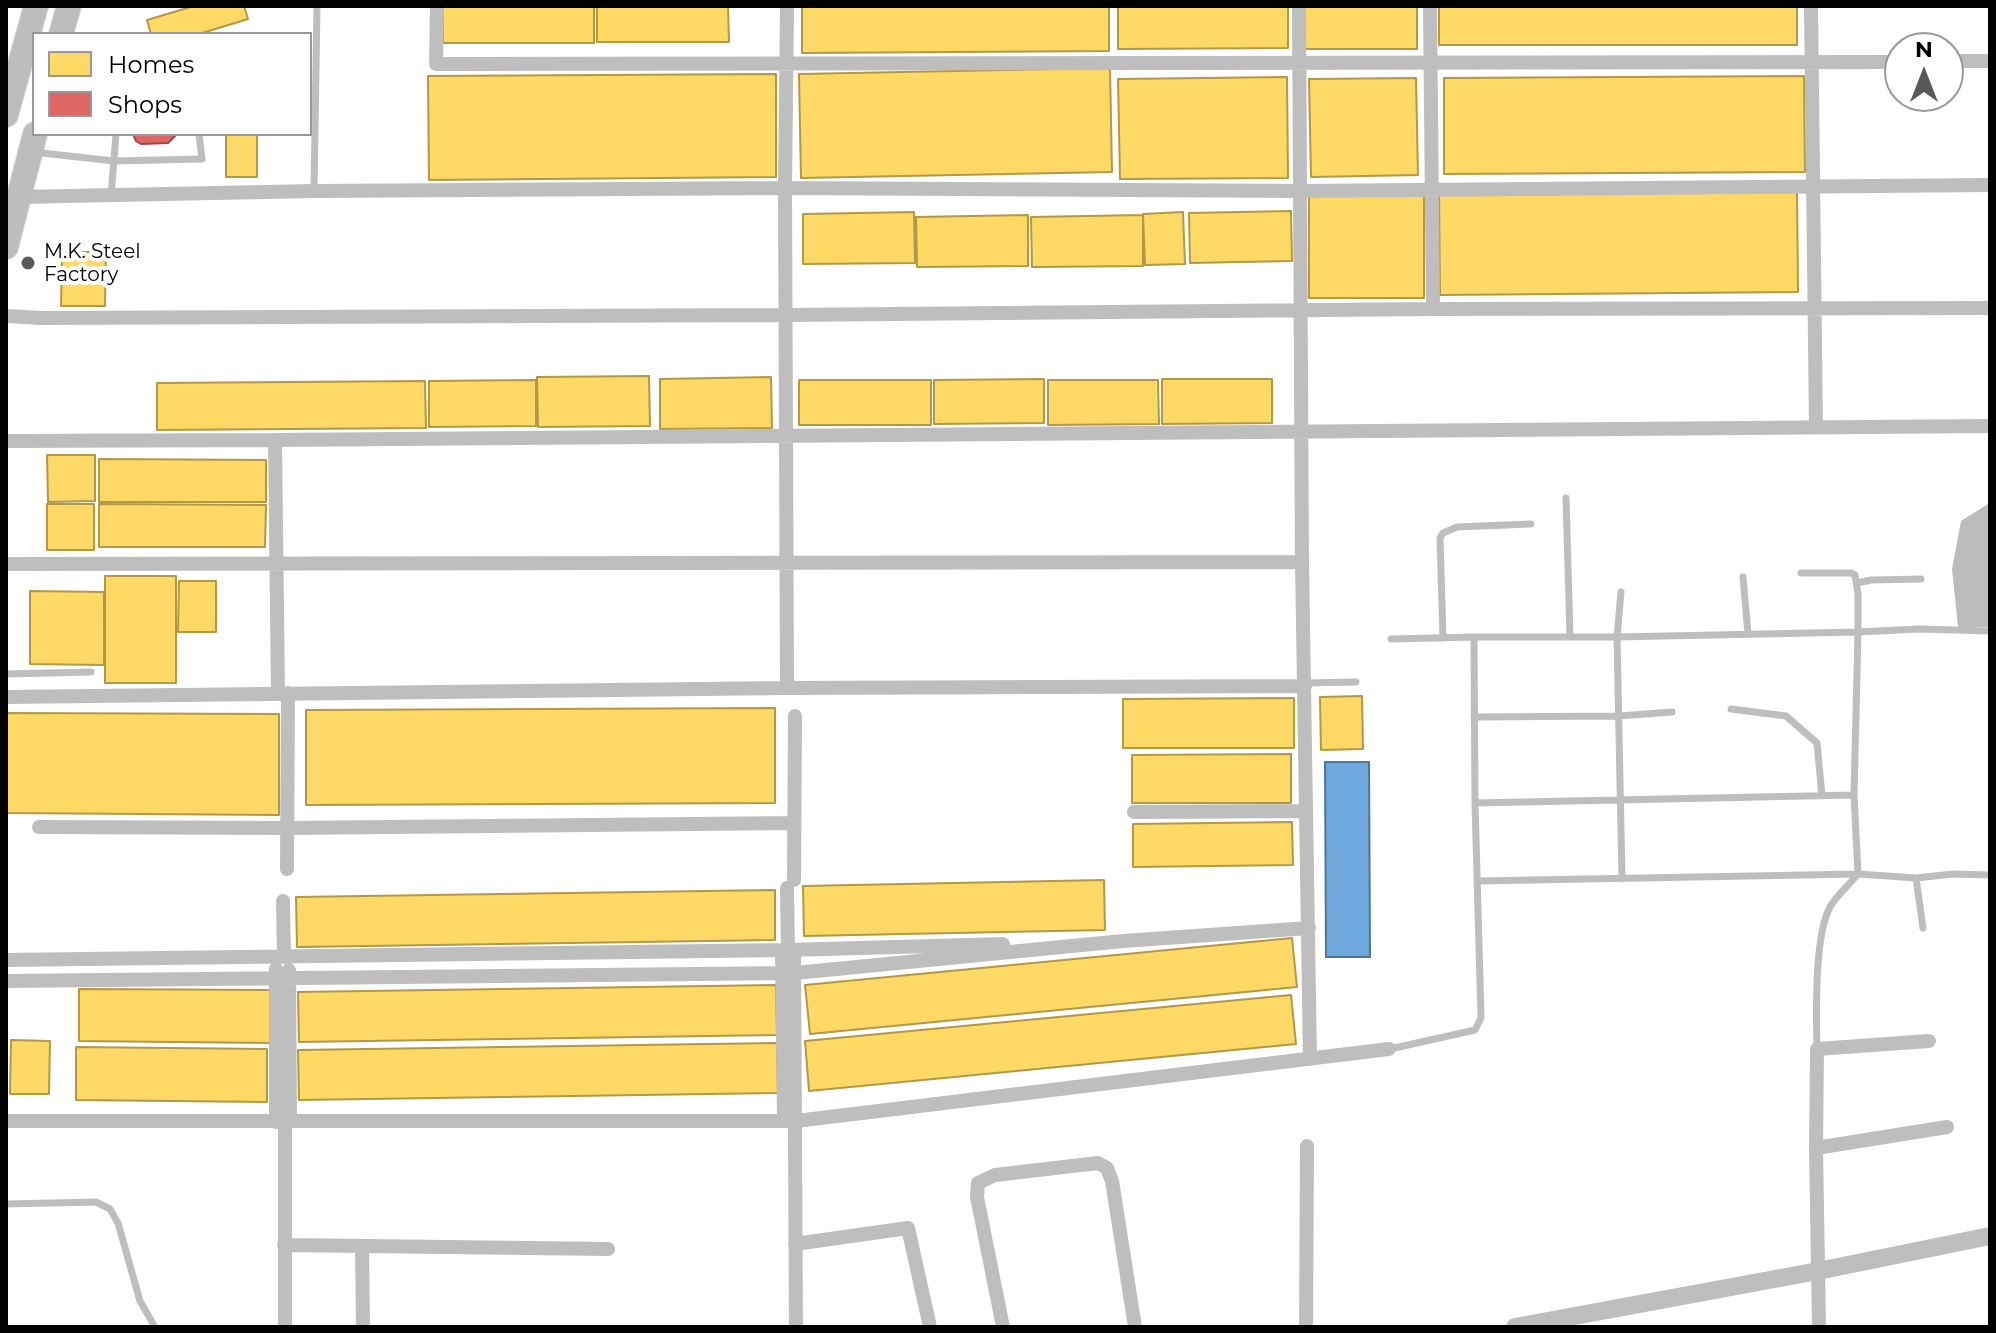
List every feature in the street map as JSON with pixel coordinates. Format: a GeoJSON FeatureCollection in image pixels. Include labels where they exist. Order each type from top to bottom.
{"type":"FeatureCollection","features":[{"type":"Feature","properties":{"kind":"highway"},"geometry":{"type":"LineString","coordinates":[[6,115],[36,6]]}},
{"type":"Feature","properties":{"kind":"highway"},"geometry":{"type":"LineString","coordinates":[[63,32],[69,6]]}},
{"type":"Feature","properties":{"kind":"highway"},"geometry":{"type":"LineString","coordinates":[[6,247],[32,143]]}},
{"type":"Feature","properties":{"kind":"street"},"geometry":{"type":"LineString","coordinates":[[437,6],[436,64],[1884,62]]}},
{"type":"Feature","properties":{"kind":"street"},"geometry":{"type":"LineString","coordinates":[[787,6],[787,688]]}},
{"type":"Feature","properties":{"kind":"street"},"geometry":{"type":"LineString","coordinates":[[1299,6],[1302,562],[1310,1059]]}},
{"type":"Feature","properties":{"kind":"street"},"geometry":{"type":"LineString","coordinates":[[1430,6],[1433,309]]}},
{"type":"Feature","properties":{"kind":"street"},"geometry":{"type":"LineString","coordinates":[[1811,6],[1816,427]]}},
{"type":"Feature","properties":{"kind":"street"},"geometry":{"type":"LineString","coordinates":[[1964,61],[1990,61]]}},
{"type":"Feature","properties":{"kind":"street"},"geometry":{"type":"LineString","coordinates":[[18,197],[314,191],[785,188],[1301,191],[1990,185]]}},
{"type":"Feature","properties":{"kind":"street"},"geometry":{"type":"LineString","coordinates":[[6,316],[1990,308]]}},
{"type":"Feature","properties":{"kind":"street"},"geometry":{"type":"LineString","coordinates":[[6,441],[1990,426]]}},
{"type":"Feature","properties":{"kind":"street"},"geometry":{"type":"LineString","coordinates":[[275,440],[276,565],[287,869]]}},
{"type":"Feature","properties":{"kind":"street"},"geometry":{"type":"LineString","coordinates":[[6,564],[1302,562]]}},
{"type":"Feature","properties":{"kind":"street"},"geometry":{"type":"LineString","coordinates":[[6,697],[1304,684]]}},
{"type":"Feature","properties":{"kind":"street"},"geometry":{"type":"LineString","coordinates":[[795,716],[788,973],[796,1327]]}},
{"type":"Feature","properties":{"kind":"street"},"geometry":{"type":"LineString","coordinates":[[1134,812],[1306,811]]}},
{"type":"Feature","properties":{"kind":"street"},"geometry":{"type":"LineString","coordinates":[[39,827],[794,823]]}},
{"type":"Feature","properties":{"kind":"street"},"geometry":{"type":"LineString","coordinates":[[283,901],[285,1327]]}},
{"type":"Feature","properties":{"kind":"street"},"geometry":{"type":"LineString","coordinates":[[6,981],[788,973],[1123,941],[1309,928]]}},
{"type":"Feature","properties":{"kind":"street"},"geometry":{"type":"LineString","coordinates":[[6,960],[788,950],[1123,941]]}},
{"type":"Feature","properties":{"kind":"street"},"geometry":{"type":"LineString","coordinates":[[1819,1327],[1817,1049],[1929,1041]]}},
{"type":"Feature","properties":{"kind":"street"},"geometry":{"type":"LineString","coordinates":[[6,1121],[790,1121],[1389,1049]]}},
{"type":"Feature","properties":{"kind":"street"},"geometry":{"type":"LineString","coordinates":[[1816,1148],[1947,1127]]}},
{"type":"Feature","properties":{"kind":"street"},"geometry":{"type":"LineString","coordinates":[[1306,1327],[1307,1146]]}},
{"type":"Feature","properties":{"kind":"street"},"geometry":{"type":"LineString","coordinates":[[1003,1327],[977,1197],[978,1183],[995,1175],[1098,1163],[1107,1168],[1112,1181],[1135,1327]]}},
{"type":"Feature","properties":{"kind":"street"},"geometry":{"type":"LineString","coordinates":[[795,1244],[908,1228],[930,1327]]}},
{"type":"Feature","properties":{"kind":"street"},"geometry":{"type":"LineString","coordinates":[[1515,1327],[1990,1236]]}},
{"type":"Feature","properties":{"kind":"street"},"geometry":{"type":"LineString","coordinates":[[284,1245],[608,1249]]}},
{"type":"Feature","properties":{"kind":"street"},"geometry":{"type":"LineString","coordinates":[[362,1246],[363,1327]]}},
{"type":"Feature","properties":{"kind":"lane"},"geometry":{"type":"LineString","coordinates":[[314,191],[317,6]]}},
{"type":"Feature","properties":{"kind":"lane"},"geometry":{"type":"LineString","coordinates":[[111,196],[116,136]]}},
{"type":"Feature","properties":{"kind":"lane"},"geometry":{"type":"LineString","coordinates":[[32,143],[114,161],[202,159],[199,136]]}},
{"type":"Feature","properties":{"kind":"lane"},"geometry":{"type":"LineString","coordinates":[[1566,498],[1570,637]]}},
{"type":"Feature","properties":{"kind":"lane"},"geometry":{"type":"LineString","coordinates":[[1443,638],[1440,538],[1443,533],[1457,527],[1531,524]]}},
{"type":"Feature","properties":{"kind":"lane"},"geometry":{"type":"LineString","coordinates":[[1801,573],[1851,573],[1855,575],[1857,583],[1854,795],[1858,874],[1830,907],[1822,932],[1816,1008],[1817,1049]]}},
{"type":"Feature","properties":{"kind":"lane"},"geometry":{"type":"LineString","coordinates":[[1743,577],[1748,634]]}},
{"type":"Feature","properties":{"kind":"lane"},"geometry":{"type":"LineString","coordinates":[[1857,583],[1921,579]]}},
{"type":"Feature","properties":{"kind":"lane"},"geometry":{"type":"LineString","coordinates":[[1621,592],[1617,637],[1622,879]]}},
{"type":"Feature","properties":{"kind":"lane"},"geometry":{"type":"LineString","coordinates":[[1391,639],[1919,629],[1990,631]]}},
{"type":"Feature","properties":{"kind":"lane"},"geometry":{"type":"LineString","coordinates":[[1389,1049],[1475,1030],[1481,1018],[1474,637]]}},
{"type":"Feature","properties":{"kind":"lane"},"geometry":{"type":"LineString","coordinates":[[6,674],[91,672]]}},
{"type":"Feature","properties":{"kind":"lane"},"geometry":{"type":"LineString","coordinates":[[1304,684],[1356,682]]}},
{"type":"Feature","properties":{"kind":"lane"},"geometry":{"type":"LineString","coordinates":[[1731,709],[1786,716],[1817,743],[1822,796]]}},
{"type":"Feature","properties":{"kind":"lane"},"geometry":{"type":"LineString","coordinates":[[1474,717],[1619,716],[1672,712]]}},
{"type":"Feature","properties":{"kind":"lane"},"geometry":{"type":"LineString","coordinates":[[1475,803],[1854,795]]}},
{"type":"Feature","properties":{"kind":"lane"},"geometry":{"type":"LineString","coordinates":[[1478,881],[1858,874],[1916,878],[1953,874],[1990,875]]}},
{"type":"Feature","properties":{"kind":"lane"},"geometry":{"type":"LineString","coordinates":[[1916,878],[1923,928]]}},
{"type":"Feature","properties":{"kind":"lane"},"geometry":{"type":"LineString","coordinates":[[6,1204],[96,1202],[110,1209],[118,1223],[140,1301],[155,1327]]}},
{"type":"Feature","properties":{"kind":"shaded area"},"geometry":{"type":"Polygon","coordinates":[[[1988,504],[1990,627],[1958,627],[1952,569],[1961,521],[1988,504]]]}},
{"type":"Feature","properties":{"kind":"building: Homes"},"geometry":{"type":"Polygon","coordinates":[[[194,6],[244,6],[248,19],[206,32],[150,32],[147,20],[194,6]]]}},
{"type":"Feature","properties":{"kind":"building: Homes"},"geometry":{"type":"Polygon","coordinates":[[[597,6],[728,6],[729,42],[597,42],[597,6]]]}},
{"type":"Feature","properties":{"kind":"building: Homes"},"geometry":{"type":"Polygon","coordinates":[[[802,6],[1109,6],[1109,51],[802,53],[802,6]]]}},
{"type":"Feature","properties":{"kind":"building: Homes"},"geometry":{"type":"Polygon","coordinates":[[[1118,6],[1288,6],[1288,48],[1118,49],[1118,6]]]}},
{"type":"Feature","properties":{"kind":"building: Homes"},"geometry":{"type":"Polygon","coordinates":[[[1302,6],[1417,6],[1417,49],[1302,49],[1302,6]]]}},
{"type":"Feature","properties":{"kind":"building: Homes"},"geometry":{"type":"Polygon","coordinates":[[[1439,6],[1797,6],[1797,45],[1439,45],[1439,6]]]}},
{"type":"Feature","properties":{"kind":"building: Homes"},"geometry":{"type":"Polygon","coordinates":[[[443,7],[594,7],[594,43],[443,43],[443,7]]]}},
{"type":"Feature","properties":{"kind":"building: Homes"},"geometry":{"type":"Polygon","coordinates":[[[1110,68],[1112,172],[801,178],[799,74],[1110,68]]]}},
{"type":"Feature","properties":{"kind":"building: Homes"},"geometry":{"type":"Polygon","coordinates":[[[776,74],[776,177],[429,180],[428,76],[776,74]]]}},
{"type":"Feature","properties":{"kind":"building: Homes"},"geometry":{"type":"Polygon","coordinates":[[[1804,76],[1805,172],[1444,174],[1444,78],[1804,76]]]}},
{"type":"Feature","properties":{"kind":"building: Homes"},"geometry":{"type":"Polygon","coordinates":[[[1287,77],[1288,178],[1120,179],[1118,79],[1287,77]]]}},
{"type":"Feature","properties":{"kind":"building: Homes"},"geometry":{"type":"Polygon","coordinates":[[[1416,78],[1418,175],[1311,177],[1309,79],[1416,78]]]}},
{"type":"Feature","properties":{"kind":"building: Homes"},"geometry":{"type":"Polygon","coordinates":[[[226,136],[257,136],[257,177],[226,177],[226,136]]]}},
{"type":"Feature","properties":{"kind":"building: Homes"},"geometry":{"type":"Polygon","coordinates":[[[1797,190],[1798,292],[1440,295],[1439,192],[1797,190]]]}},
{"type":"Feature","properties":{"kind":"building: Homes"},"geometry":{"type":"Polygon","coordinates":[[[1309,196],[1424,196],[1424,298],[1309,298],[1309,196]]]}},
{"type":"Feature","properties":{"kind":"building: Homes"},"geometry":{"type":"Polygon","coordinates":[[[1291,211],[1292,261],[1190,263],[1189,213],[1291,211]]]}},
{"type":"Feature","properties":{"kind":"building: Homes"},"geometry":{"type":"Polygon","coordinates":[[[914,212],[915,263],[803,264],[803,214],[914,212]]]}},
{"type":"Feature","properties":{"kind":"building: Homes"},"geometry":{"type":"Polygon","coordinates":[[[1183,212],[1185,264],[1145,265],[1143,214],[1183,212]]]}},
{"type":"Feature","properties":{"kind":"building: Homes"},"geometry":{"type":"Polygon","coordinates":[[[1028,215],[1028,266],[917,267],[916,217],[1028,215]]]}},
{"type":"Feature","properties":{"kind":"building: Homes"},"geometry":{"type":"Polygon","coordinates":[[[1143,215],[1143,266],[1032,267],[1031,217],[1143,215]]]}},
{"type":"Feature","properties":{"kind":"building: Homes"},"geometry":{"type":"Polygon","coordinates":[[[90,248],[106,248],[105,306],[61,306],[62,252],[90,252],[90,248]]]}},
{"type":"Feature","properties":{"kind":"building: Homes"},"geometry":{"type":"Polygon","coordinates":[[[649,376],[650,426],[538,427],[537,377],[649,376]]]}},
{"type":"Feature","properties":{"kind":"building: Homes"},"geometry":{"type":"Polygon","coordinates":[[[771,377],[772,428],[660,429],[660,379],[771,377]]]}},
{"type":"Feature","properties":{"kind":"building: Homes"},"geometry":{"type":"Polygon","coordinates":[[[1044,379],[1044,423],[934,424],[934,380],[1044,379]]]}},
{"type":"Feature","properties":{"kind":"building: Homes"},"geometry":{"type":"Polygon","coordinates":[[[1162,379],[1272,379],[1272,423],[1162,424],[1162,379]]]}},
{"type":"Feature","properties":{"kind":"building: Homes"},"geometry":{"type":"Polygon","coordinates":[[[536,380],[536,426],[429,427],[429,381],[536,380]]]}},
{"type":"Feature","properties":{"kind":"building: Homes"},"geometry":{"type":"Polygon","coordinates":[[[799,380],[931,380],[931,425],[799,425],[799,380]]]}},
{"type":"Feature","properties":{"kind":"building: Homes"},"geometry":{"type":"Polygon","coordinates":[[[1048,380],[1158,380],[1159,424],[1048,425],[1048,380]]]}},
{"type":"Feature","properties":{"kind":"building: Homes"},"geometry":{"type":"Polygon","coordinates":[[[425,381],[426,428],[157,430],[157,383],[425,381]]]}},
{"type":"Feature","properties":{"kind":"building: Homes"},"geometry":{"type":"Polygon","coordinates":[[[47,455],[95,455],[95,501],[48,502],[47,455]]]}},
{"type":"Feature","properties":{"kind":"building: Homes"},"geometry":{"type":"Polygon","coordinates":[[[99,459],[266,460],[266,502],[99,502],[99,459]]]}},
{"type":"Feature","properties":{"kind":"building: Homes"},"geometry":{"type":"Polygon","coordinates":[[[47,504],[94,504],[94,550],[47,550],[47,504]]]}},
{"type":"Feature","properties":{"kind":"building: Homes"},"geometry":{"type":"Polygon","coordinates":[[[99,504],[266,505],[265,547],[99,547],[99,504]]]}},
{"type":"Feature","properties":{"kind":"building: Homes"},"geometry":{"type":"Polygon","coordinates":[[[105,576],[176,576],[176,683],[105,683],[105,576]]]}},
{"type":"Feature","properties":{"kind":"building: Homes"},"geometry":{"type":"Polygon","coordinates":[[[179,581],[216,581],[216,632],[178,632],[179,581]]]}},
{"type":"Feature","properties":{"kind":"building: Homes"},"geometry":{"type":"Polygon","coordinates":[[[30,591],[104,592],[104,665],[30,664],[30,591]]]}},
{"type":"Feature","properties":{"kind":"building: Homes"},"geometry":{"type":"Polygon","coordinates":[[[1362,696],[1363,749],[1321,750],[1320,697],[1362,696]]]}},
{"type":"Feature","properties":{"kind":"building: Homes"},"geometry":{"type":"Polygon","coordinates":[[[1294,698],[1294,748],[1123,748],[1123,699],[1294,698]]]}},
{"type":"Feature","properties":{"kind":"building: Homes"},"geometry":{"type":"Polygon","coordinates":[[[775,708],[775,803],[306,805],[306,710],[775,708]]]}},
{"type":"Feature","properties":{"kind":"building: Homes"},"geometry":{"type":"Polygon","coordinates":[[[6,713],[279,714],[279,815],[6,813],[6,713]]]}},
{"type":"Feature","properties":{"kind":"building: Homes"},"geometry":{"type":"Polygon","coordinates":[[[1291,754],[1291,803],[1132,803],[1132,755],[1291,754]]]}},
{"type":"Feature","properties":{"kind":"building: Homes"},"geometry":{"type":"Polygon","coordinates":[[[1292,822],[1293,865],[1133,867],[1133,824],[1292,822]]]}},
{"type":"Feature","properties":{"kind":"building: Homes"},"geometry":{"type":"Polygon","coordinates":[[[1104,880],[1105,930],[804,936],[803,886],[1104,880]]]}},
{"type":"Feature","properties":{"kind":"building: Homes"},"geometry":{"type":"Polygon","coordinates":[[[775,890],[775,940],[297,947],[296,897],[775,890]]]}},
{"type":"Feature","properties":{"kind":"building: Homes"},"geometry":{"type":"Polygon","coordinates":[[[1292,938],[1297,987],[810,1034],[805,985],[1292,938]]]}},
{"type":"Feature","properties":{"kind":"building: Homes"},"geometry":{"type":"Polygon","coordinates":[[[776,985],[777,1035],[299,1042],[298,992],[776,985]]]}},
{"type":"Feature","properties":{"kind":"building: Homes"},"geometry":{"type":"Polygon","coordinates":[[[79,989],[270,990],[270,1043],[79,1041],[79,989]]]}},
{"type":"Feature","properties":{"kind":"building: Homes"},"geometry":{"type":"Polygon","coordinates":[[[1291,995],[1296,1044],[809,1091],[805,1041],[1291,995]]]}},
{"type":"Feature","properties":{"kind":"building: Homes"},"geometry":{"type":"Polygon","coordinates":[[[11,1040],[50,1041],[49,1094],[10,1094],[11,1040]]]}},
{"type":"Feature","properties":{"kind":"building: Homes"},"geometry":{"type":"Polygon","coordinates":[[[777,1043],[778,1093],[299,1100],[298,1050],[777,1043]]]}},
{"type":"Feature","properties":{"kind":"building: Homes"},"geometry":{"type":"Polygon","coordinates":[[[76,1047],[267,1049],[267,1102],[76,1100],[76,1047]]]}},
{"type":"Feature","properties":{"kind":"building: Shops"},"geometry":{"type":"Polygon","coordinates":[[[134,136],[175,136],[168,143],[141,144],[134,136]]]}},
{"type":"Feature","properties":{"kind":"building: Schools"},"geometry":{"type":"Polygon","coordinates":[[[1325,762],[1369,762],[1370,957],[1326,957],[1325,762]]]}},
{"type":"Feature","properties":{"kind":"place","name":"M.K. Steel Factory"},"geometry":{"type":"Point","coordinates":[28,263]}}]}
